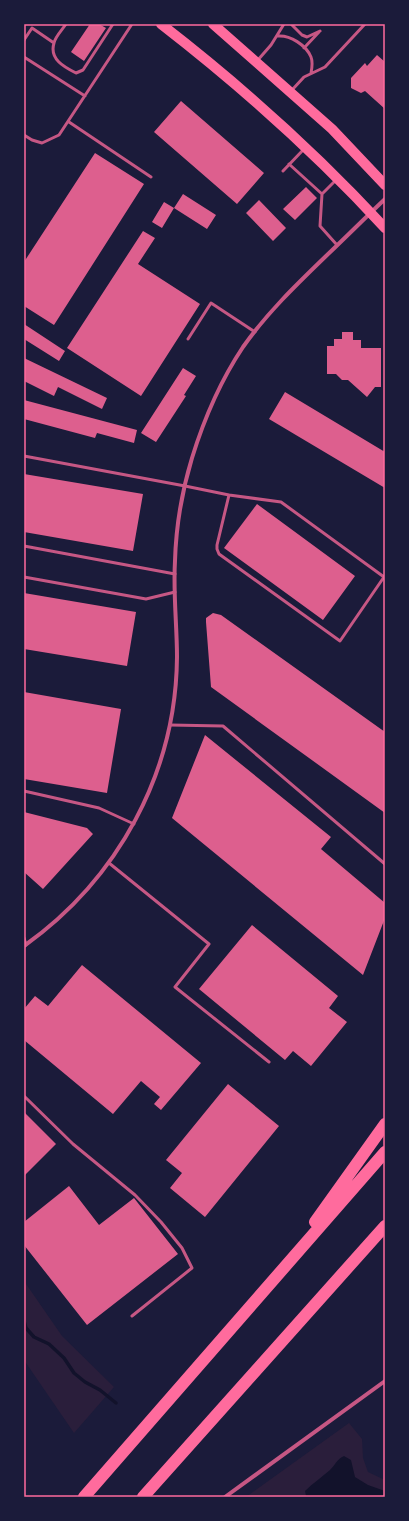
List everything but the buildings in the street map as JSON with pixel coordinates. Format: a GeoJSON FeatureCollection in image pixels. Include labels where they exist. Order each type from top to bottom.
{"type":"FeatureCollection","features":[{"type":"Feature","properties":{"kind":"highway"},"geometry":{"type":"LineString","coordinates":[[276,1277],[385,1124]]}},
{"type":"Feature","properties":{"kind":"highway"},"geometry":{"type":"LineString","coordinates":[[84,1497],[385,1152]]}},
{"type":"Feature","properties":{"kind":"highway"},"geometry":{"type":"LineString","coordinates":[[143,1497],[385,1226]]}},
{"type":"Feature","properties":{"kind":"main road"},"geometry":{"type":"LineString","coordinates":[[161,24],[235,84],[306,148],[385,228]]}},
{"type":"Feature","properties":{"kind":"main road"},"geometry":{"type":"LineString","coordinates":[[213,24],[332,129],[385,185]]}},
{"type":"Feature","properties":{"kind":"street"},"geometry":{"type":"LineString","coordinates":[[25,946],[66,912],[109,863],[134,824],[154,779],[170,726],[175,694],[177,657],[175,574],[177,535],[185,486],[202,428],[214,402],[237,357],[254,332],[293,288],[385,199]]}},
{"type":"Feature","properties":{"kind":"street"},"geometry":{"type":"LineString","coordinates":[[225,1497],[385,1381]]}},
{"type":"Feature","properties":{"kind":"lane"},"geometry":{"type":"LineString","coordinates":[[66,24],[54,43],[54,56],[59,63],[76,73],[83,70],[113,24]]}},
{"type":"Feature","properties":{"kind":"lane"},"geometry":{"type":"LineString","coordinates":[[24,135],[32,140],[42,143],[59,135],[132,24]]}},
{"type":"Feature","properties":{"kind":"lane"},"geometry":{"type":"LineString","coordinates":[[257,62],[272,45],[284,24]]}},
{"type":"Feature","properties":{"kind":"lane"},"geometry":{"type":"LineString","coordinates":[[291,24],[307,37],[320,31],[304,48]]}},
{"type":"Feature","properties":{"kind":"lane"},"geometry":{"type":"LineString","coordinates":[[290,91],[304,77],[326,67],[365,24]]}},
{"type":"Feature","properties":{"kind":"lane"},"geometry":{"type":"LineString","coordinates":[[24,40],[32,28],[54,43]]}},
{"type":"Feature","properties":{"kind":"lane"},"geometry":{"type":"LineString","coordinates":[[278,36],[289,36],[304,48],[311,56],[311,73]]}},
{"type":"Feature","properties":{"kind":"lane"},"geometry":{"type":"LineString","coordinates":[[24,57],[85,96]]}},
{"type":"Feature","properties":{"kind":"lane"},"geometry":{"type":"LineString","coordinates":[[68,122],[150,177]]}},
{"type":"Feature","properties":{"kind":"lane"},"geometry":{"type":"LineString","coordinates":[[283,171],[306,148]]}},
{"type":"Feature","properties":{"kind":"lane"},"geometry":{"type":"LineString","coordinates":[[289,164],[322,194]]}},
{"type":"Feature","properties":{"kind":"lane"},"geometry":{"type":"LineString","coordinates":[[337,179],[322,194],[320,226],[337,245]]}},
{"type":"Feature","properties":{"kind":"lane"},"geometry":{"type":"LineString","coordinates":[[188,339],[211,303],[254,332]]}},
{"type":"Feature","properties":{"kind":"lane"},"geometry":{"type":"LineString","coordinates":[[24,456],[229,495],[281,502],[384,578],[340,641],[219,554],[217,545],[229,495]]}},
{"type":"Feature","properties":{"kind":"lane"},"geometry":{"type":"LineString","coordinates":[[24,546],[175,574]]}},
{"type":"Feature","properties":{"kind":"lane"},"geometry":{"type":"LineString","coordinates":[[24,577],[146,599],[175,592]]}},
{"type":"Feature","properties":{"kind":"lane"},"geometry":{"type":"LineString","coordinates":[[170,726],[223,726],[385,864]]}},
{"type":"Feature","properties":{"kind":"lane"},"geometry":{"type":"LineString","coordinates":[[24,791],[99,808],[134,824]]}},
{"type":"Feature","properties":{"kind":"lane"},"geometry":{"type":"LineString","coordinates":[[109,863],[209,944],[175,987],[269,1062]]}},
{"type":"Feature","properties":{"kind":"lane"},"geometry":{"type":"LineString","coordinates":[[24,938],[25,946]]}},
{"type":"Feature","properties":{"kind":"lane"},"geometry":{"type":"LineString","coordinates":[[24,1096],[73,1144],[135,1195],[161,1222],[182,1248],[192,1268],[132,1316]]}},
{"type":"Feature","properties":{"kind":"shaded area"},"geometry":{"type":"Polygon","coordinates":[[[24,1281],[62,1336],[114,1387],[74,1433],[24,1360],[24,1281]]]}},
{"type":"Feature","properties":{"kind":"shaded area"},"geometry":{"type":"Polygon","coordinates":[[[349,1423],[362,1439],[363,1458],[368,1472],[385,1480],[385,1497],[246,1497],[349,1423]]]}},
{"type":"Feature","properties":{"kind":"shaded area"},"geometry":{"type":"Polygon","coordinates":[[[344,1456],[351,1460],[355,1477],[368,1485],[385,1491],[385,1497],[306,1496],[305,1491],[344,1456]]]}},
{"type":"Feature","properties":{"kind":"waterway"},"geometry":{"type":"LineString","coordinates":[[24,1321],[26,1328],[34,1337],[49,1344],[64,1358],[74,1373],[85,1382],[100,1390],[116,1403]]}}]}
